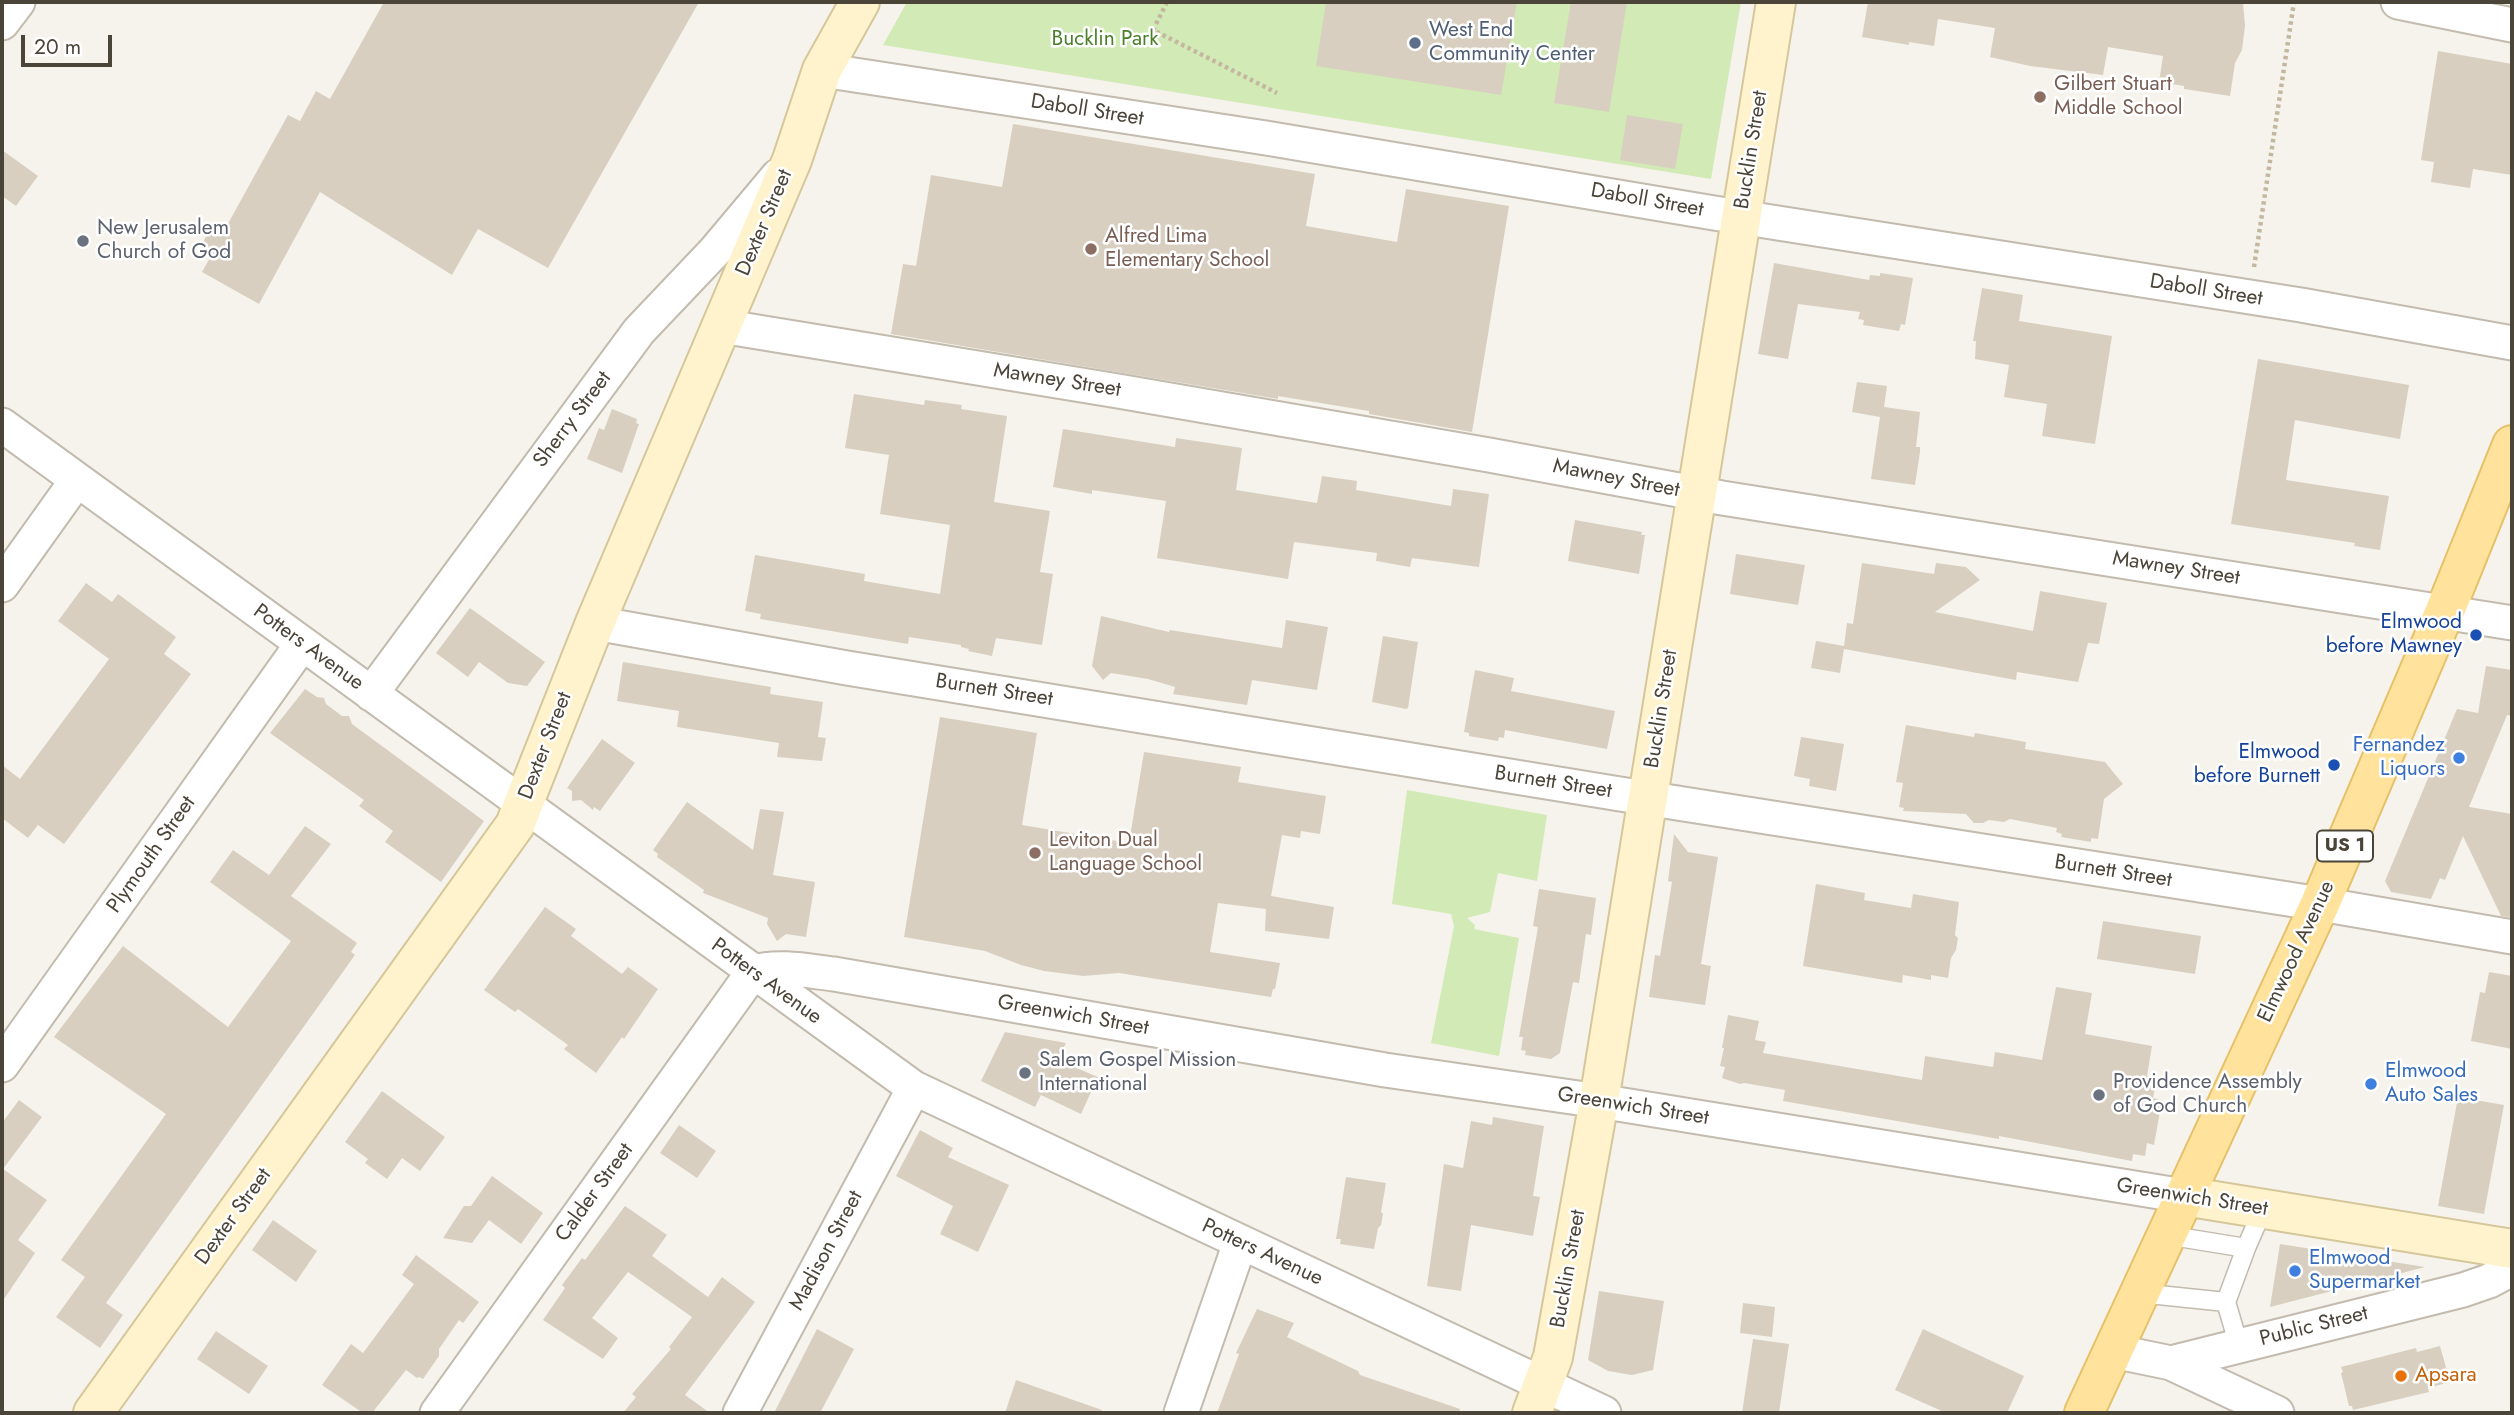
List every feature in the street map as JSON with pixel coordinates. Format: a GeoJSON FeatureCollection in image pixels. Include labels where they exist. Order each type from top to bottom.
{"type":"FeatureCollection","features":[{"type":"Feature","properties":{"kind":"main road","name":"Elmwood Avenue"},"geometry":{"type":"LineString","coordinates":[[2084,1413],[2320,905],[2445,611],[2512,445]]}},
{"type":"Feature","properties":{"kind":"street"},"geometry":{"type":"LineString","coordinates":[[2,23],[18,2]]}},
{"type":"Feature","properties":{"kind":"street","name":"Dexter Street"},"geometry":{"type":"LineString","coordinates":[[93,1413],[514,825],[595,623],[792,160],[822,70],[860,2]]}},
{"type":"Feature","properties":{"kind":"street","name":"Bucklin Street"},"geometry":{"type":"LineString","coordinates":[[1537,1399],[1553,1357],[1599,1101],[1776,2]]}},
{"type":"Feature","properties":{"kind":"street"},"geometry":{"type":"LineString","coordinates":[[2398,2],[2512,26]]}},
{"type":"Feature","properties":{"kind":"street","name":"Daboll Street"},"geometry":{"type":"LineString","coordinates":[[822,70],[1266,138],[1742,217],[2289,303],[2512,343]]}},
{"type":"Feature","properties":{"kind":"street","name":"Sherry Street"},"geometry":{"type":"LineString","coordinates":[[371,694],[639,331],[715,251],[792,160]]}},
{"type":"Feature","properties":{"kind":"street","name":"Mawney Street"},"geometry":{"type":"LineString","coordinates":[[721,326],[1118,391],[1698,494],[2512,623]]}},
{"type":"Feature","properties":{"kind":"street","name":"Potters Avenue"},"geometry":{"type":"LineString","coordinates":[[2,425],[914,1088],[1240,1242],[1537,1399],[1605,1413]]}},
{"type":"Feature","properties":{"kind":"street"},"geometry":{"type":"LineString","coordinates":[[2,585],[77,480]]}},
{"type":"Feature","properties":{"kind":"street","name":"Burnett Street"},"geometry":{"type":"LineString","coordinates":[[595,623],[888,675],[2512,937]]}},
{"type":"Feature","properties":{"kind":"street","name":"Plymouth Street"},"geometry":{"type":"LineString","coordinates":[[2,1065],[302,644]]}},
{"type":"Feature","properties":{"kind":"street","name":"Greenwich Street"},"geometry":{"type":"LineString","coordinates":[[753,972],[777,969],[834,974],[1385,1070],[1599,1101],[2512,1249]]}},
{"type":"Feature","properties":{"kind":"street","name":"Calder Street"},"geometry":{"type":"LineString","coordinates":[[437,1413],[753,972]]}},
{"type":"Feature","properties":{"kind":"street","name":"Madison Street"},"geometry":{"type":"LineString","coordinates":[[740,1413],[914,1088]]}},
{"type":"Feature","properties":{"kind":"street"},"geometry":{"type":"LineString","coordinates":[[1181,1413],[1240,1242]]}},
{"type":"Feature","properties":{"kind":"street","name":"Public Street"},"geometry":{"type":"LineString","coordinates":[[2113,1351],[2172,1363],[2463,1290],[2488,1282],[2512,1269]]}},
{"type":"Feature","properties":{"kind":"street"},"geometry":{"type":"LineString","coordinates":[[2172,1363],[2277,1413]]}},
{"type":"Feature","properties":{"kind":"lane"},"geometry":{"type":"LineString","coordinates":[[2239,1346],[2226,1301],[2263,1209]]}},
{"type":"Feature","properties":{"kind":"lane"},"geometry":{"type":"LineString","coordinates":[[2166,1235],[2246,1248]]}},
{"type":"Feature","properties":{"kind":"lane"},"geometry":{"type":"LineString","coordinates":[[2139,1293],[2226,1301]]}},
{"type":"Feature","properties":{"kind":"path"},"geometry":{"type":"LineString","coordinates":[[1167,2],[1153,30],[1277,93]]}},
{"type":"Feature","properties":{"kind":"path"},"geometry":{"type":"LineString","coordinates":[[2252,279],[2294,2]]}},
{"type":"Feature","properties":{"kind":"green space","name":"Bucklin Park"},"geometry":{"type":"Polygon","coordinates":[[[907,2],[1741,2],[1711,179],[883,45],[907,2]]]}},
{"type":"Feature","properties":{"kind":"green space"},"geometry":{"type":"Polygon","coordinates":[[[1407,790],[1547,815],[1537,881],[1498,873],[1490,912],[1467,918],[1475,925],[1474,929],[1519,938],[1499,1056],[1431,1043],[1454,926],[1451,914],[1392,904],[1407,790]]]}},
{"type":"Feature","properties":{"kind":"building"},"geometry":{"type":"Polygon","coordinates":[[[384,2],[699,2],[548,268],[478,229],[452,275],[320,192],[259,304],[202,272],[212,254],[200,247],[214,223],[225,229],[288,115],[300,121],[316,91],[330,99],[384,2]]]}},
{"type":"Feature","properties":{"kind":"building","name":"West End Community Center"},"geometry":{"type":"Polygon","coordinates":[[[1326,2],[1517,2],[1501,95],[1316,66],[1326,2]]]}},
{"type":"Feature","properties":{"kind":"building"},"geometry":{"type":"Polygon","coordinates":[[[1571,2],[1627,2],[1609,112],[1554,103],[1571,2]]]}},
{"type":"Feature","properties":{"kind":"building","name":"Gilbert Stuart Middle School"},"geometry":{"type":"Polygon","coordinates":[[[1868,2],[2243,2],[2245,26],[2230,96],[2159,82],[2163,56],[2108,47],[2103,75],[2030,66],[1990,57],[1995,28],[1938,19],[1934,46],[1909,42],[1909,45],[1862,37],[1868,2]]]}},
{"type":"Feature","properties":{"kind":"building"},"geometry":{"type":"Polygon","coordinates":[[[2438,51],[2512,64],[2512,175],[2473,169],[2470,188],[2431,182],[2434,162],[2421,160],[2438,51]]]}},
{"type":"Feature","properties":{"kind":"building"},"geometry":{"type":"Polygon","coordinates":[[[1627,115],[1683,124],[1675,169],[1620,160],[1627,115]]]}},
{"type":"Feature","properties":{"kind":"building","name":"Alfred Lima Elementary School"},"geometry":{"type":"Polygon","coordinates":[[[1013,124],[1315,174],[1306,226],[1397,242],[1406,189],[1509,206],[1472,432],[1369,414],[1369,411],[1278,396],[1278,399],[891,334],[903,264],[916,266],[931,175],[1002,187],[1013,124]]]}},
{"type":"Feature","properties":{"kind":"building"},"geometry":{"type":"Polygon","coordinates":[[[2,150],[38,176],[16,206],[2,196],[2,150]]]}},
{"type":"Feature","properties":{"kind":"building"},"geometry":{"type":"Polygon","coordinates":[[[1774,263],[1869,280],[1870,275],[1880,276],[1880,273],[1913,278],[1905,325],[1901,324],[1899,331],[1863,325],[1864,320],[1858,319],[1860,312],[1798,304],[1788,359],[1758,354],[1774,263]]]}},
{"type":"Feature","properties":{"kind":"building"},"geometry":{"type":"Polygon","coordinates":[[[1982,288],[2023,295],[2019,321],[2112,336],[2095,444],[2042,436],[2047,404],[2004,397],[2009,365],[1975,359],[1976,341],[1973,341],[1982,288]]]}},
{"type":"Feature","properties":{"kind":"building"},"geometry":{"type":"Polygon","coordinates":[[[2258,359],[2409,385],[2400,439],[2295,420],[2286,480],[2389,496],[2380,550],[2354,546],[2355,543],[2231,524],[2258,359]]]}},
{"type":"Feature","properties":{"kind":"building"},"geometry":{"type":"Polygon","coordinates":[[[1857,382],[1887,386],[1884,407],[1920,412],[1916,447],[1920,447],[1920,452],[1915,485],[1871,479],[1880,417],[1852,412],[1857,382]]]}},
{"type":"Feature","properties":{"kind":"building"},"geometry":{"type":"Polygon","coordinates":[[[854,394],[924,405],[925,400],[962,405],[961,409],[1007,416],[994,502],[1050,511],[1040,572],[1053,574],[1042,645],[996,638],[992,656],[968,651],[969,649],[961,645],[909,637],[908,644],[760,619],[761,614],[745,611],[755,555],[865,574],[864,581],[940,594],[950,525],[880,514],[889,455],[845,448],[854,394]]]}},
{"type":"Feature","properties":{"kind":"building"},"geometry":{"type":"Polygon","coordinates":[[[612,409],[637,419],[636,423],[639,424],[622,473],[587,459],[599,428],[604,430],[612,409]]]}},
{"type":"Feature","properties":{"kind":"building"},"geometry":{"type":"Polygon","coordinates":[[[1063,429],[1175,447],[1176,438],[1242,448],[1236,490],[1317,503],[1322,476],[1357,481],[1356,490],[1451,506],[1453,489],[1489,494],[1479,567],[1412,558],[1410,567],[1376,561],[1377,553],[1294,542],[1288,579],[1157,558],[1166,501],[1092,490],[1092,494],[1053,487],[1063,429]]]}},
{"type":"Feature","properties":{"kind":"building"},"geometry":{"type":"Polygon","coordinates":[[[1575,520],[1642,532],[1641,535],[1645,535],[1639,574],[1568,561],[1575,520]]]}},
{"type":"Feature","properties":{"kind":"building"},"geometry":{"type":"Polygon","coordinates":[[[1736,554],[1805,565],[1798,605],[1730,594],[1736,554]]]}},
{"type":"Feature","properties":{"kind":"building"},"geometry":{"type":"Polygon","coordinates":[[[1862,563],[1934,574],[1936,563],[1966,567],[1980,580],[1935,612],[2033,631],[2040,591],[2107,603],[2099,644],[2088,643],[2078,682],[2017,672],[2016,680],[1844,649],[1840,673],[1811,668],[1816,641],[1844,646],[1847,623],[1853,624],[1862,563]]]}},
{"type":"Feature","properties":{"kind":"building"},"geometry":{"type":"Polygon","coordinates":[[[86,583],[112,602],[118,594],[176,637],[164,654],[191,674],[64,844],[38,825],[28,838],[2,818],[2,765],[20,779],[109,659],[58,621],[86,583]]]}},
{"type":"Feature","properties":{"kind":"building"},"geometry":{"type":"Polygon","coordinates":[[[470,608],[545,662],[527,686],[508,683],[479,662],[468,677],[436,653],[470,608]]]}},
{"type":"Feature","properties":{"kind":"building"},"geometry":{"type":"Polygon","coordinates":[[[1101,616],[1169,632],[1170,630],[1282,648],[1286,620],[1328,627],[1317,690],[1252,680],[1247,705],[1173,694],[1175,687],[1148,679],[1111,673],[1103,680],[1092,666],[1101,616]]]}},
{"type":"Feature","properties":{"kind":"building"},"geometry":{"type":"Polygon","coordinates":[[[1383,636],[1418,642],[1406,709],[1372,702],[1383,636]]]}},
{"type":"Feature","properties":{"kind":"building"},"geometry":{"type":"Polygon","coordinates":[[[623,662],[771,687],[770,694],[823,702],[818,737],[826,738],[822,761],[777,757],[779,743],[677,727],[679,711],[617,701],[623,662]]]}},
{"type":"Feature","properties":{"kind":"building"},"geometry":{"type":"Polygon","coordinates":[[[2486,666],[2512,670],[2512,716],[2507,715],[2469,807],[2512,814],[2512,918],[2501,916],[2463,836],[2445,880],[2440,878],[2431,899],[2391,892],[2385,881],[2457,709],[2478,713],[2486,666]]]}},
{"type":"Feature","properties":{"kind":"building"},"geometry":{"type":"Polygon","coordinates":[[[1475,670],[1514,678],[1511,691],[1615,711],[1607,749],[1505,730],[1504,738],[1499,737],[1498,741],[1469,736],[1469,733],[1464,732],[1475,670]]]}},
{"type":"Feature","properties":{"kind":"building"},"geometry":{"type":"Polygon","coordinates":[[[305,689],[324,698],[326,704],[342,716],[349,716],[352,724],[484,821],[441,882],[385,842],[393,831],[359,806],[364,800],[270,733],[305,689]]]}},
{"type":"Feature","properties":{"kind":"building","name":"Leviton Dual Language School"},"geometry":{"type":"Polygon","coordinates":[[[940,717],[1037,733],[1022,825],[1129,843],[1144,752],[1241,767],[1238,782],[1326,796],[1320,834],[1301,831],[1300,838],[1282,835],[1271,896],[1334,907],[1329,939],[1265,931],[1266,909],[1218,903],[1210,952],[1280,963],[1271,997],[1119,973],[1083,976],[1044,971],[985,951],[904,937],[940,717]]]}},
{"type":"Feature","properties":{"kind":"building"},"geometry":{"type":"Polygon","coordinates":[[[1906,725],[1974,737],[1975,733],[2026,742],[2025,749],[2105,762],[2123,784],[2104,799],[2098,839],[2091,838],[2091,842],[2061,837],[2062,834],[2056,832],[2057,828],[2010,819],[2004,822],[1989,820],[1974,823],[1966,814],[1903,811],[1904,808],[1899,807],[1903,783],[1896,782],[1906,725]]]}},
{"type":"Feature","properties":{"kind":"building"},"geometry":{"type":"Polygon","coordinates":[[[1801,737],[1844,744],[1836,791],[1809,786],[1810,779],[1794,776],[1801,737]]]}},
{"type":"Feature","properties":{"kind":"building"},"geometry":{"type":"Polygon","coordinates":[[[602,739],[635,763],[600,811],[594,807],[593,810],[581,800],[572,801],[572,791],[567,788],[602,739]]]}},
{"type":"Feature","properties":{"kind":"building"},"geometry":{"type":"Polygon","coordinates":[[[687,802],[753,850],[760,809],[784,812],[773,875],[815,882],[806,937],[786,934],[777,941],[767,924],[768,918],[703,893],[704,890],[657,857],[658,854],[653,850],[687,802]]]}},
{"type":"Feature","properties":{"kind":"building"},"geometry":{"type":"Polygon","coordinates":[[[305,826],[331,844],[291,896],[357,943],[351,952],[355,955],[106,1303],[123,1315],[100,1348],[56,1317],[85,1277],[61,1260],[166,1114],[54,1037],[123,946],[228,1027],[291,941],[210,882],[233,850],[269,875],[305,826]]]}},
{"type":"Feature","properties":{"kind":"building"},"geometry":{"type":"Polygon","coordinates":[[[1674,834],[1688,852],[1718,857],[1701,964],[1711,966],[1705,1005],[1649,997],[1655,955],[1660,956],[1672,882],[1668,881],[1674,834]]]}},
{"type":"Feature","properties":{"kind":"building"},"geometry":{"type":"Polygon","coordinates":[[[1816,884],[1865,893],[1864,900],[1911,908],[1913,894],[1959,902],[1955,935],[1958,938],[1948,978],[1931,975],[1931,980],[1903,975],[1902,983],[1803,966],[1816,884]]]}},
{"type":"Feature","properties":{"kind":"building"},"geometry":{"type":"Polygon","coordinates":[[[1539,889],[1596,898],[1591,935],[1586,934],[1579,983],[1573,982],[1560,1053],[1551,1059],[1525,1055],[1526,1051],[1521,1050],[1523,1037],[1519,1037],[1538,927],[1533,926],[1539,889]]]}},
{"type":"Feature","properties":{"kind":"building"},"geometry":{"type":"Polygon","coordinates":[[[545,907],[576,929],[571,936],[622,974],[628,967],[658,989],[624,1039],[622,1037],[596,1073],[564,1049],[568,1045],[518,1009],[515,1012],[484,990],[545,907]]]}},
{"type":"Feature","properties":{"kind":"building"},"geometry":{"type":"Polygon","coordinates":[[[2103,921],[2201,936],[2195,974],[2097,959],[2103,921]]]}},
{"type":"Feature","properties":{"kind":"building"},"geometry":{"type":"Polygon","coordinates":[[[2489,972],[2512,976],[2512,1049],[2471,1041],[2480,992],[2485,993],[2489,972]]]}},
{"type":"Feature","properties":{"kind":"building"},"geometry":{"type":"Polygon","coordinates":[[[2056,987],[2092,993],[2085,1034],[2152,1046],[2147,1076],[2157,1078],[2153,1098],[2162,1100],[2154,1145],[2147,1143],[2145,1156],[2133,1154],[2132,1161],[1999,1136],[1999,1139],[1783,1101],[1785,1090],[1740,1084],[1722,1078],[1725,1067],[1720,1066],[1728,1015],[1759,1021],[1755,1040],[1766,1042],[1763,1053],[1922,1080],[1925,1056],[1993,1067],[1995,1052],[2042,1060],[2056,987]]]}},
{"type":"Feature","properties":{"kind":"building"},"geometry":{"type":"Polygon","coordinates":[[[1005,1032],[1066,1043],[1057,1060],[1098,1077],[1081,1114],[1041,1095],[1035,1107],[981,1081],[1005,1032]]]}},
{"type":"Feature","properties":{"kind":"building"},"geometry":{"type":"Polygon","coordinates":[[[382,1091],[445,1137],[420,1171],[402,1158],[387,1179],[365,1163],[368,1159],[345,1142],[382,1091]]]}},
{"type":"Feature","properties":{"kind":"building"},"geometry":{"type":"Polygon","coordinates":[[[2458,1097],[2504,1105],[2484,1214],[2438,1206],[2458,1097]]]}},
{"type":"Feature","properties":{"kind":"building"},"geometry":{"type":"Polygon","coordinates":[[[19,1100],[42,1117],[3,1169],[47,1200],[18,1240],[35,1253],[2,1302],[2,1123],[19,1100]]]}},
{"type":"Feature","properties":{"kind":"building"},"geometry":{"type":"Polygon","coordinates":[[[1493,1117],[1544,1126],[1533,1196],[1540,1197],[1533,1236],[1471,1225],[1461,1291],[1427,1286],[1444,1164],[1463,1168],[1471,1121],[1492,1125],[1493,1117]]]}},
{"type":"Feature","properties":{"kind":"building"},"geometry":{"type":"Polygon","coordinates":[[[679,1125],[716,1151],[697,1178],[660,1153],[679,1125]]]}},
{"type":"Feature","properties":{"kind":"building"},"geometry":{"type":"Polygon","coordinates":[[[920,1130],[953,1148],[948,1157],[1009,1185],[978,1252],[940,1234],[953,1206],[896,1176],[920,1130]]]}},
{"type":"Feature","properties":{"kind":"building"},"geometry":{"type":"Polygon","coordinates":[[[492,1176],[543,1213],[521,1244],[489,1220],[472,1243],[443,1238],[464,1206],[471,1206],[492,1176]]]}},
{"type":"Feature","properties":{"kind":"building"},"geometry":{"type":"Polygon","coordinates":[[[1346,1177],[1386,1183],[1381,1225],[1374,1249],[1340,1244],[1341,1239],[1336,1239],[1346,1177]]]}},
{"type":"Feature","properties":{"kind":"building"},"geometry":{"type":"Polygon","coordinates":[[[625,1206],[667,1235],[652,1256],[708,1297],[722,1277],[755,1302],[685,1395],[710,1413],[623,1413],[636,1397],[632,1394],[671,1349],[669,1347],[692,1317],[628,1272],[592,1318],[618,1338],[603,1359],[543,1320],[565,1288],[562,1285],[582,1258],[585,1260],[625,1206]]]}},
{"type":"Feature","properties":{"kind":"building"},"geometry":{"type":"Polygon","coordinates":[[[273,1220],[317,1251],[296,1282],[252,1250],[273,1220]]]}},
{"type":"Feature","properties":{"kind":"building"},"geometry":{"type":"Polygon","coordinates":[[[2280,1244],[2425,1267],[2270,1307],[2280,1244]]]}},
{"type":"Feature","properties":{"kind":"building"},"geometry":{"type":"Polygon","coordinates":[[[416,1255],[479,1302],[463,1323],[459,1320],[423,1379],[406,1370],[372,1413],[363,1413],[322,1385],[351,1344],[363,1353],[414,1284],[402,1275],[416,1255]]]}},
{"type":"Feature","properties":{"kind":"building"},"geometry":{"type":"Polygon","coordinates":[[[1599,1291],[1664,1301],[1653,1370],[1632,1375],[1608,1371],[1588,1360],[1599,1291]]]}},
{"type":"Feature","properties":{"kind":"building"},"geometry":{"type":"Polygon","coordinates":[[[1743,1303],[1775,1307],[1772,1337],[1740,1333],[1743,1303]]]}},
{"type":"Feature","properties":{"kind":"building"},"geometry":{"type":"Polygon","coordinates":[[[1257,1309],[1294,1323],[1287,1337],[1358,1371],[1360,1375],[1460,1409],[1459,1413],[1217,1413],[1239,1354],[1236,1353],[1257,1309]]]}},
{"type":"Feature","properties":{"kind":"building"},"geometry":{"type":"Polygon","coordinates":[[[817,1329],[854,1349],[820,1413],[774,1413],[817,1329]]]}},
{"type":"Feature","properties":{"kind":"building"},"geometry":{"type":"Polygon","coordinates":[[[1923,1329],[2024,1376],[2007,1413],[1946,1413],[1895,1390],[1923,1329]]]}},
{"type":"Feature","properties":{"kind":"building"},"geometry":{"type":"Polygon","coordinates":[[[216,1331],[268,1366],[249,1394],[197,1359],[216,1331]]]}},
{"type":"Feature","properties":{"kind":"building"},"geometry":{"type":"Polygon","coordinates":[[[1753,1339],[1789,1344],[1779,1413],[1742,1413],[1753,1339]]]}},
{"type":"Feature","properties":{"kind":"building"},"geometry":{"type":"Polygon","coordinates":[[[2440,1346],[2450,1382],[2428,1388],[2429,1392],[2353,1410],[2352,1406],[2349,1406],[2341,1367],[2416,1348],[2417,1352],[2440,1346]]]}},
{"type":"Feature","properties":{"kind":"building"},"geometry":{"type":"Polygon","coordinates":[[[1016,1380],[1102,1410],[1101,1413],[1005,1413],[1016,1380]]]}},
{"type":"Feature","properties":{"kind":"place","name":"West End Community Center"},"geometry":{"type":"Point","coordinates":[1415,43]}},
{"type":"Feature","properties":{"kind":"place","name":"Gilbert Stuart Middle School"},"geometry":{"type":"Point","coordinates":[2040,97]}},
{"type":"Feature","properties":{"kind":"place","name":"New Jerusalem Church of God"},"geometry":{"type":"Point","coordinates":[83,241]}},
{"type":"Feature","properties":{"kind":"place","name":"Alfred Lima Elementary School"},"geometry":{"type":"Point","coordinates":[1091,249]}},
{"type":"Feature","properties":{"kind":"place","name":"Elmwood before Mawney"},"geometry":{"type":"Point","coordinates":[2476,635]}},
{"type":"Feature","properties":{"kind":"place","name":"Fernandez Liquors"},"geometry":{"type":"Point","coordinates":[2459,758]}},
{"type":"Feature","properties":{"kind":"place","name":"Elmwood before Burnett"},"geometry":{"type":"Point","coordinates":[2334,765]}},
{"type":"Feature","properties":{"kind":"place","name":"Leviton Dual Language School"},"geometry":{"type":"Point","coordinates":[1035,853]}},
{"type":"Feature","properties":{"kind":"place","name":"Salem Gospel Mission International"},"geometry":{"type":"Point","coordinates":[1025,1073]}},
{"type":"Feature","properties":{"kind":"place","name":"Elmwood Auto Sales"},"geometry":{"type":"Point","coordinates":[2371,1084]}},
{"type":"Feature","properties":{"kind":"place","name":"Providence Assembly of God Church"},"geometry":{"type":"Point","coordinates":[2099,1095]}},
{"type":"Feature","properties":{"kind":"place","name":"Elmwood Supermarket"},"geometry":{"type":"Point","coordinates":[2295,1271]}},
{"type":"Feature","properties":{"kind":"place","name":"Apsara"},"geometry":{"type":"Point","coordinates":[2401,1376]}}]}
